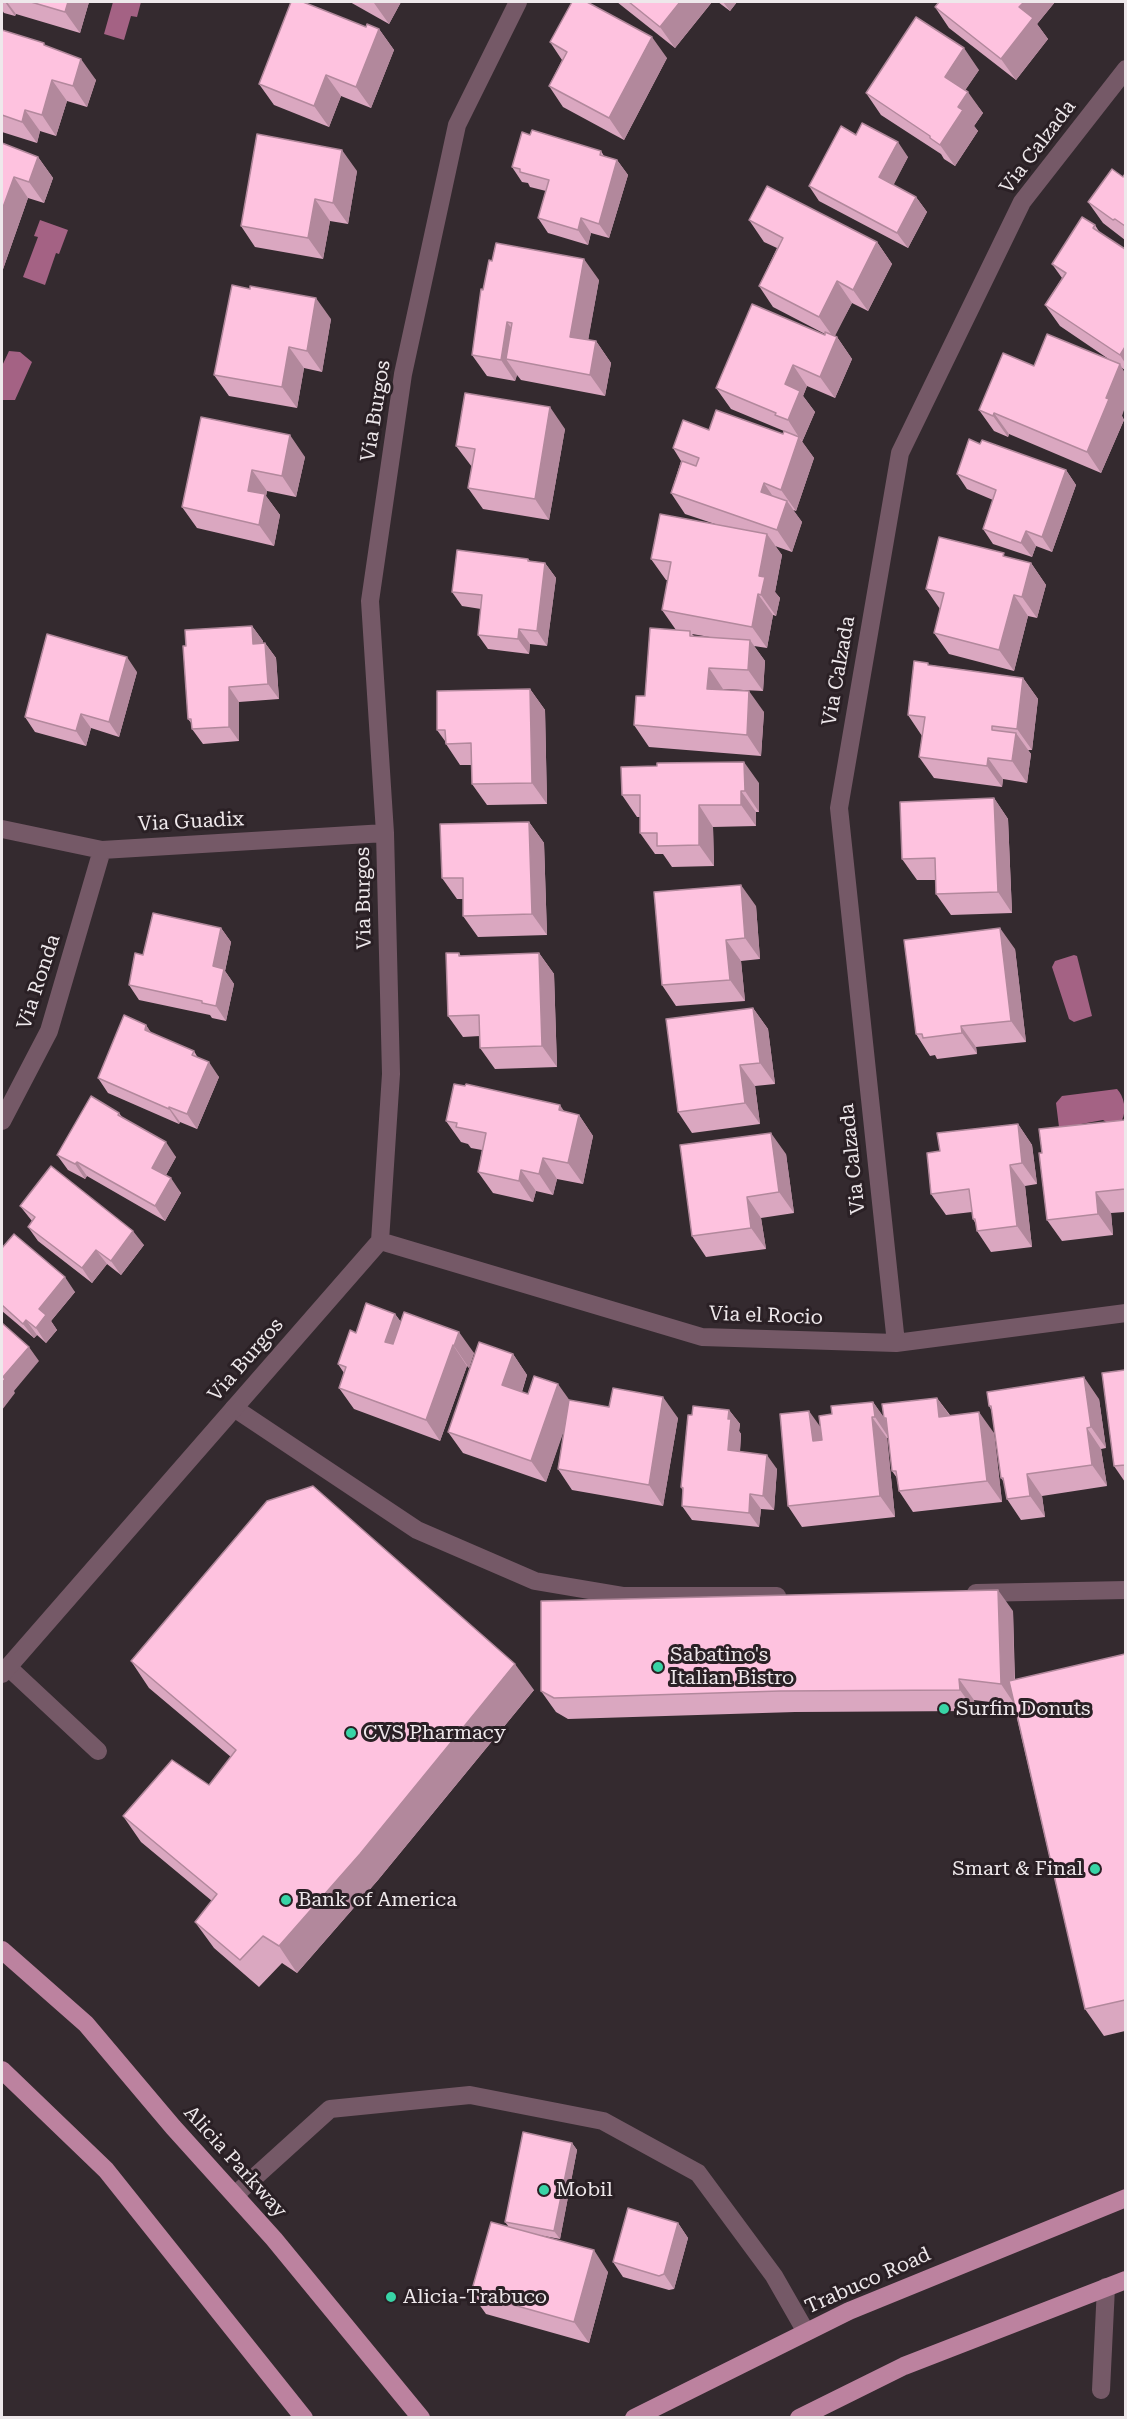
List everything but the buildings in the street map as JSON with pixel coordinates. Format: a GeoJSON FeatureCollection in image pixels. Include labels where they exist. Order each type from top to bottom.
{"type":"FeatureCollection","features":[{"type":"Feature","properties":{"kind":"main road","name":"Alicia Parkway"},"geometry":{"type":"LineString","coordinates":[[2,1950],[86,2024],[173,2127],[274,2239],[421,2418]]}},
{"type":"Feature","properties":{"kind":"main road"},"geometry":{"type":"LineString","coordinates":[[2,2070],[106,2170],[304,2418]]}},
{"type":"Feature","properties":{"kind":"main road","name":"Trabuco Road"},"geometry":{"type":"LineString","coordinates":[[633,2418],[849,2311],[1125,2198]]}},
{"type":"Feature","properties":{"kind":"main road"},"geometry":{"type":"LineString","coordinates":[[799,2418],[904,2367],[1125,2280]]}},
{"type":"Feature","properties":{"kind":"street","name":"Via Burgos"},"geometry":{"type":"LineString","coordinates":[[5,1670],[380,1241],[391,1074],[385,833],[370,602],[403,374],[457,125],[518,2]]}},
{"type":"Feature","properties":{"kind":"street","name":"Via Calzada"},"geometry":{"type":"LineString","coordinates":[[896,1343],[839,808],[900,453],[1022,202],[1125,69]]}},
{"type":"Feature","properties":{"kind":"street","name":"Via Guadix"},"geometry":{"type":"LineString","coordinates":[[2,829],[102,849],[385,833]]}},
{"type":"Feature","properties":{"kind":"street","name":"Via Ronda"},"geometry":{"type":"LineString","coordinates":[[2,1121],[49,1031],[102,849]]}},
{"type":"Feature","properties":{"kind":"street","name":"Via el Rocio"},"geometry":{"type":"LineString","coordinates":[[380,1241],[702,1337],[896,1343],[1125,1313]]}},
{"type":"Feature","properties":{"kind":"street"},"geometry":{"type":"LineString","coordinates":[[234,1408],[417,1530],[535,1581],[624,1596],[798,1596]]}},
{"type":"Feature","properties":{"kind":"street"},"geometry":{"type":"LineString","coordinates":[[961,1593],[1125,1590]]}},
{"type":"Feature","properties":{"kind":"street"},"geometry":{"type":"LineString","coordinates":[[5,1670],[98,1751]]}},
{"type":"Feature","properties":{"kind":"street"},"geometry":{"type":"LineString","coordinates":[[235,2195],[330,2109],[470,2095],[603,2121],[698,2173],[774,2276],[806,2332]]}},
{"type":"Feature","properties":{"kind":"street"},"geometry":{"type":"LineString","coordinates":[[1101,2390],[1106,2287]]}},
{"type":"Feature","properties":{"kind":"shaded area"},"geometry":{"type":"Polygon","coordinates":[[[113,2],[141,2],[137,17],[131,16],[124,40],[104,34],[113,2]]]}},
{"type":"Feature","properties":{"kind":"shaded area"},"geometry":{"type":"Polygon","coordinates":[[[40,220],[68,230],[59,254],[56,253],[45,285],[23,277],[38,237],[34,236],[40,220]]]}},
{"type":"Feature","properties":{"kind":"shaded area"},"geometry":{"type":"Polygon","coordinates":[[[9,351],[20,352],[32,362],[15,400],[2,400],[2,366],[9,351]]]}},
{"type":"Feature","properties":{"kind":"shaded area"},"geometry":{"type":"Polygon","coordinates":[[[1077,956],[1092,1016],[1074,1022],[1069,1019],[1052,967],[1055,961],[1077,956]]]}},
{"type":"Feature","properties":{"kind":"shaded area"},"geometry":{"type":"Polygon","coordinates":[[[1117,1089],[1124,1104],[1122,1120],[1108,1123],[1103,1120],[1081,1124],[1077,1129],[1063,1131],[1059,1127],[1056,1103],[1062,1096],[1117,1089]]]}},
{"type":"Feature","properties":{"kind":"place","name":"Sabatino's Italian Bistro"},"geometry":{"type":"Point","coordinates":[658,1667]}},
{"type":"Feature","properties":{"kind":"place","name":"Surfin Donuts"},"geometry":{"type":"Point","coordinates":[944,1709]}},
{"type":"Feature","properties":{"kind":"place","name":"CVS Pharmacy"},"geometry":{"type":"Point","coordinates":[351,1733]}},
{"type":"Feature","properties":{"kind":"place","name":"Smart & Final"},"geometry":{"type":"Point","coordinates":[1095,1869]}},
{"type":"Feature","properties":{"kind":"place","name":"Bank of America"},"geometry":{"type":"Point","coordinates":[286,1900]}},
{"type":"Feature","properties":{"kind":"place","name":"Mobil"},"geometry":{"type":"Point","coordinates":[544,2190]}},
{"type":"Feature","properties":{"kind":"place","name":"Alicia-Trabuco"},"geometry":{"type":"Point","coordinates":[391,2297]}}]}
